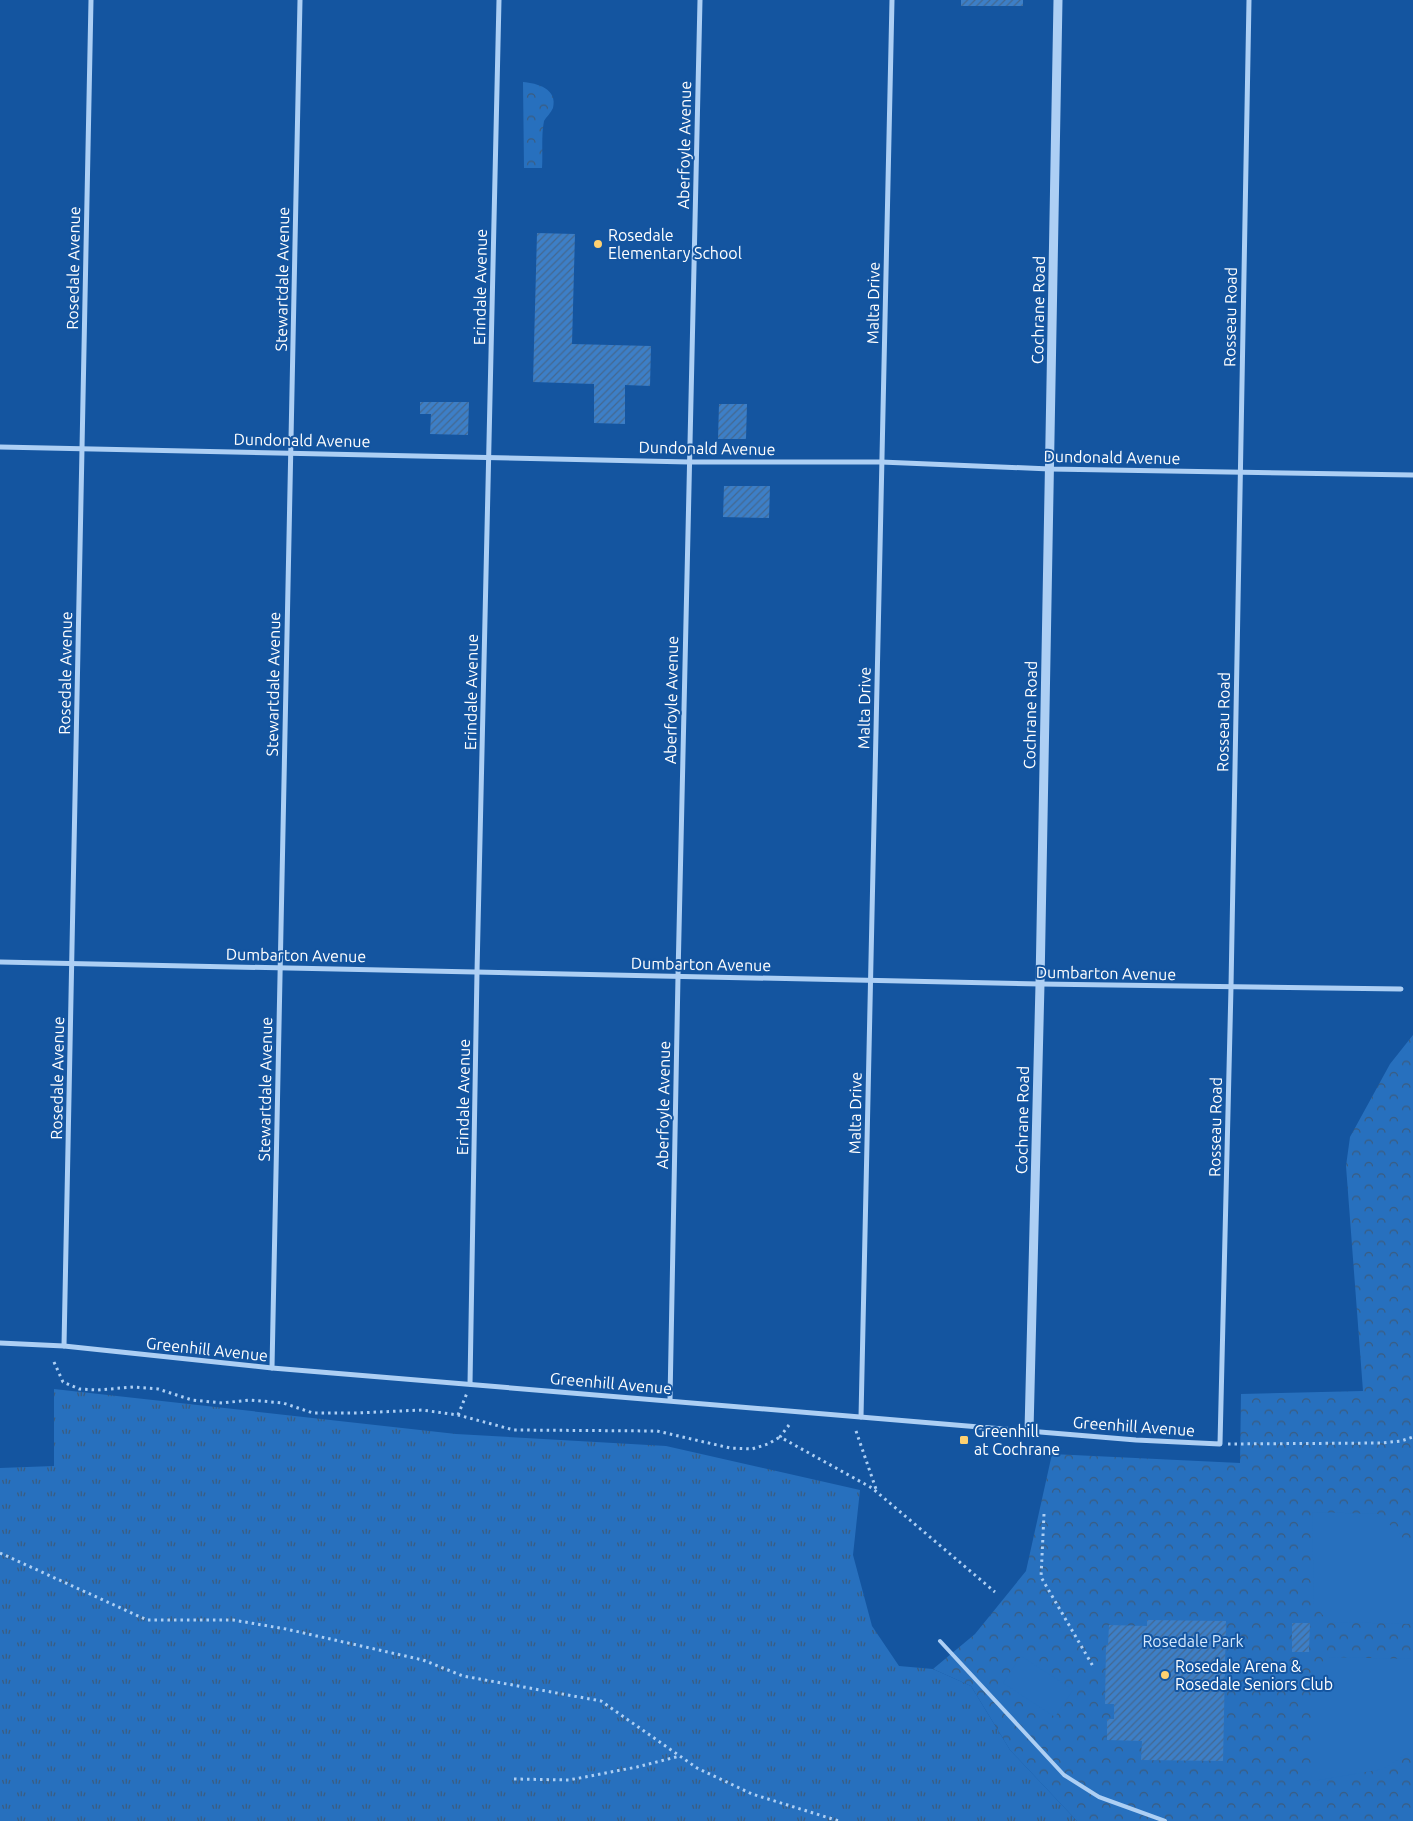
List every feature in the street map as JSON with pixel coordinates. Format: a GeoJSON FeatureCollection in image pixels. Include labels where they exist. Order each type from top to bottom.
{"type":"FeatureCollection","features":[{"type":"Feature","properties":{"kind":"street","name":"Rosedale Avenue"},"geometry":{"type":"LineString","coordinates":[[64,1346],[91,0]]}},
{"type":"Feature","properties":{"kind":"street","name":"Stewartdale Avenue"},"geometry":{"type":"LineString","coordinates":[[272,1368],[300,0]]}},
{"type":"Feature","properties":{"kind":"street","name":"Erindale Avenue"},"geometry":{"type":"LineString","coordinates":[[470,1384],[477,972],[499,0]]}},
{"type":"Feature","properties":{"kind":"street","name":"Aberfoyle Avenue"},"geometry":{"type":"LineString","coordinates":[[670,1400],[700,0]]}},
{"type":"Feature","properties":{"kind":"street","name":"Malta Drive"},"geometry":{"type":"LineString","coordinates":[[861,1416],[892,0]]}},
{"type":"Feature","properties":{"kind":"street","name":"Cochrane Road"},"geometry":{"type":"LineString","coordinates":[[1029,1431],[1040,984],[1058,0]]}},
{"type":"Feature","properties":{"kind":"street","name":"Rosseau Road"},"geometry":{"type":"LineString","coordinates":[[1220,1444],[1231,987],[1249,0]]}},
{"type":"Feature","properties":{"kind":"street","name":"Dundonald Avenue"},"geometry":{"type":"LineString","coordinates":[[0,447],[689,462],[881,462],[1050,469],[1413,475]]}},
{"type":"Feature","properties":{"kind":"street","name":"Dumbarton Avenue"},"geometry":{"type":"LineString","coordinates":[[0,962],[1040,984],[1401,989]]}},
{"type":"Feature","properties":{"kind":"street","name":"Greenhill Avenue"},"geometry":{"type":"LineString","coordinates":[[0,1343],[64,1346],[272,1368],[1136,1440],[1220,1444]]}},
{"type":"Feature","properties":{"kind":"lane"},"geometry":{"type":"LineString","coordinates":[[940,1641],[1064,1775],[1099,1797],[1165,1821]]}},
{"type":"Feature","properties":{"kind":"path"},"geometry":{"type":"LineString","coordinates":[[54,1362],[63,1382],[79,1389],[98,1390],[132,1387],[158,1389],[192,1400],[222,1403],[250,1400],[282,1403],[313,1413],[422,1410],[458,1416],[514,1430],[657,1431],[730,1448],[752,1448],[768,1444],[780,1437],[789,1425]]}},
{"type":"Feature","properties":{"kind":"path"},"geometry":{"type":"LineString","coordinates":[[458,1416],[470,1384]]}},
{"type":"Feature","properties":{"kind":"path"},"geometry":{"type":"LineString","coordinates":[[856,1431],[878,1493]]}},
{"type":"Feature","properties":{"kind":"path"},"geometry":{"type":"LineString","coordinates":[[780,1437],[872,1488],[995,1592]]}},
{"type":"Feature","properties":{"kind":"path"},"geometry":{"type":"LineString","coordinates":[[1220,1444],[1382,1443],[1401,1442],[1413,1437]]}},
{"type":"Feature","properties":{"kind":"path"},"geometry":{"type":"LineString","coordinates":[[1044,1514],[1041,1577],[1094,1668]]}},
{"type":"Feature","properties":{"kind":"path"},"geometry":{"type":"LineString","coordinates":[[0,1554],[147,1620],[233,1620],[286,1629],[423,1660],[463,1676],[601,1701],[697,1768],[752,1794],[839,1821]]}},
{"type":"Feature","properties":{"kind":"path"},"geometry":{"type":"LineString","coordinates":[[514,1779],[569,1780],[637,1767],[681,1756]]}},
{"type":"Feature","properties":{"kind":"green space"},"geometry":{"type":"Polygon","coordinates":[[[523,82],[545,88],[554,101],[552,110],[544,121],[542,168],[524,168],[523,82]]]}},
{"type":"Feature","properties":{"kind":"green space","name":"Rosedale Park"},"geometry":{"type":"Polygon","coordinates":[[[1413,1035],[1413,1821],[1077,1821],[1010,1750],[971,1686],[933,1669],[975,1634],[1026,1571],[1052,1454],[1240,1463],[1241,1394],[1363,1391],[1346,1166],[1350,1137],[1390,1064],[1413,1035]]]}},
{"type":"Feature","properties":{"kind":"green space"},"geometry":{"type":"Polygon","coordinates":[[[54,1389],[456,1434],[666,1446],[860,1490],[853,1555],[872,1626],[899,1666],[933,1669],[971,1686],[1010,1750],[1077,1821],[0,1821],[0,1468],[54,1466],[54,1389]]]}},
{"type":"Feature","properties":{"kind":"green space"},"geometry":{"type":"Polygon","coordinates":[[[1312,1512],[1378,1514],[1399,1533],[1413,1551],[1413,1624],[1329,1622],[1314,1605],[1312,1512]]]}},
{"type":"Feature","properties":{"kind":"green space"},"geometry":{"type":"Polygon","coordinates":[[[1021,1656],[1073,1690],[1055,1717],[1003,1683],[1021,1656]]]}},
{"type":"Feature","properties":{"kind":"green space"},"geometry":{"type":"Polygon","coordinates":[[[1329,1657],[1413,1659],[1413,1744],[1407,1754],[1383,1769],[1314,1781],[1314,1670],[1329,1657]]]}},
{"type":"Feature","properties":{"kind":"building"},"geometry":{"type":"Polygon","coordinates":[[[961,0],[1023,0],[1023,6],[961,6],[961,0]]]}},
{"type":"Feature","properties":{"kind":"building"},"geometry":{"type":"Polygon","coordinates":[[[537,233],[575,234],[572,344],[651,346],[650,386],[625,385],[625,424],[594,423],[594,384],[533,382],[537,233]]]}},
{"type":"Feature","properties":{"kind":"building"},"geometry":{"type":"Polygon","coordinates":[[[420,402],[469,402],[468,435],[430,434],[431,414],[420,414],[420,402]]]}},
{"type":"Feature","properties":{"kind":"building"},"geometry":{"type":"Polygon","coordinates":[[[719,404],[747,404],[746,439],[718,439],[719,404]]]}},
{"type":"Feature","properties":{"kind":"building"},"geometry":{"type":"Polygon","coordinates":[[[724,486],[770,486],[769,518],[723,517],[724,486]]]}},
{"type":"Feature","properties":{"kind":"building","name":"Rosedale Arena & Rosedale Seniors Club"},"geometry":{"type":"Polygon","coordinates":[[[1147,1620],[1226,1621],[1223,1761],[1141,1760],[1142,1741],[1107,1740],[1107,1719],[1114,1719],[1114,1704],[1105,1704],[1106,1645],[1108,1645],[1109,1625],[1147,1626],[1147,1620]]]}},
{"type":"Feature","properties":{"kind":"building"},"geometry":{"type":"Polygon","coordinates":[[[1292,1623],[1310,1623],[1309,1652],[1292,1652],[1292,1623]]]}},
{"type":"Feature","properties":{"kind":"place","name":"Rosedale Elementary School"},"geometry":{"type":"Point","coordinates":[598,244]}},
{"type":"Feature","properties":{"kind":"place","name":"Greenhill at Cochrane"},"geometry":{"type":"Point","coordinates":[964,1440]}},
{"type":"Feature","properties":{"kind":"place","name":"Rosedale Arena & Rosedale Seniors Club"},"geometry":{"type":"Point","coordinates":[1165,1675]}}]}
